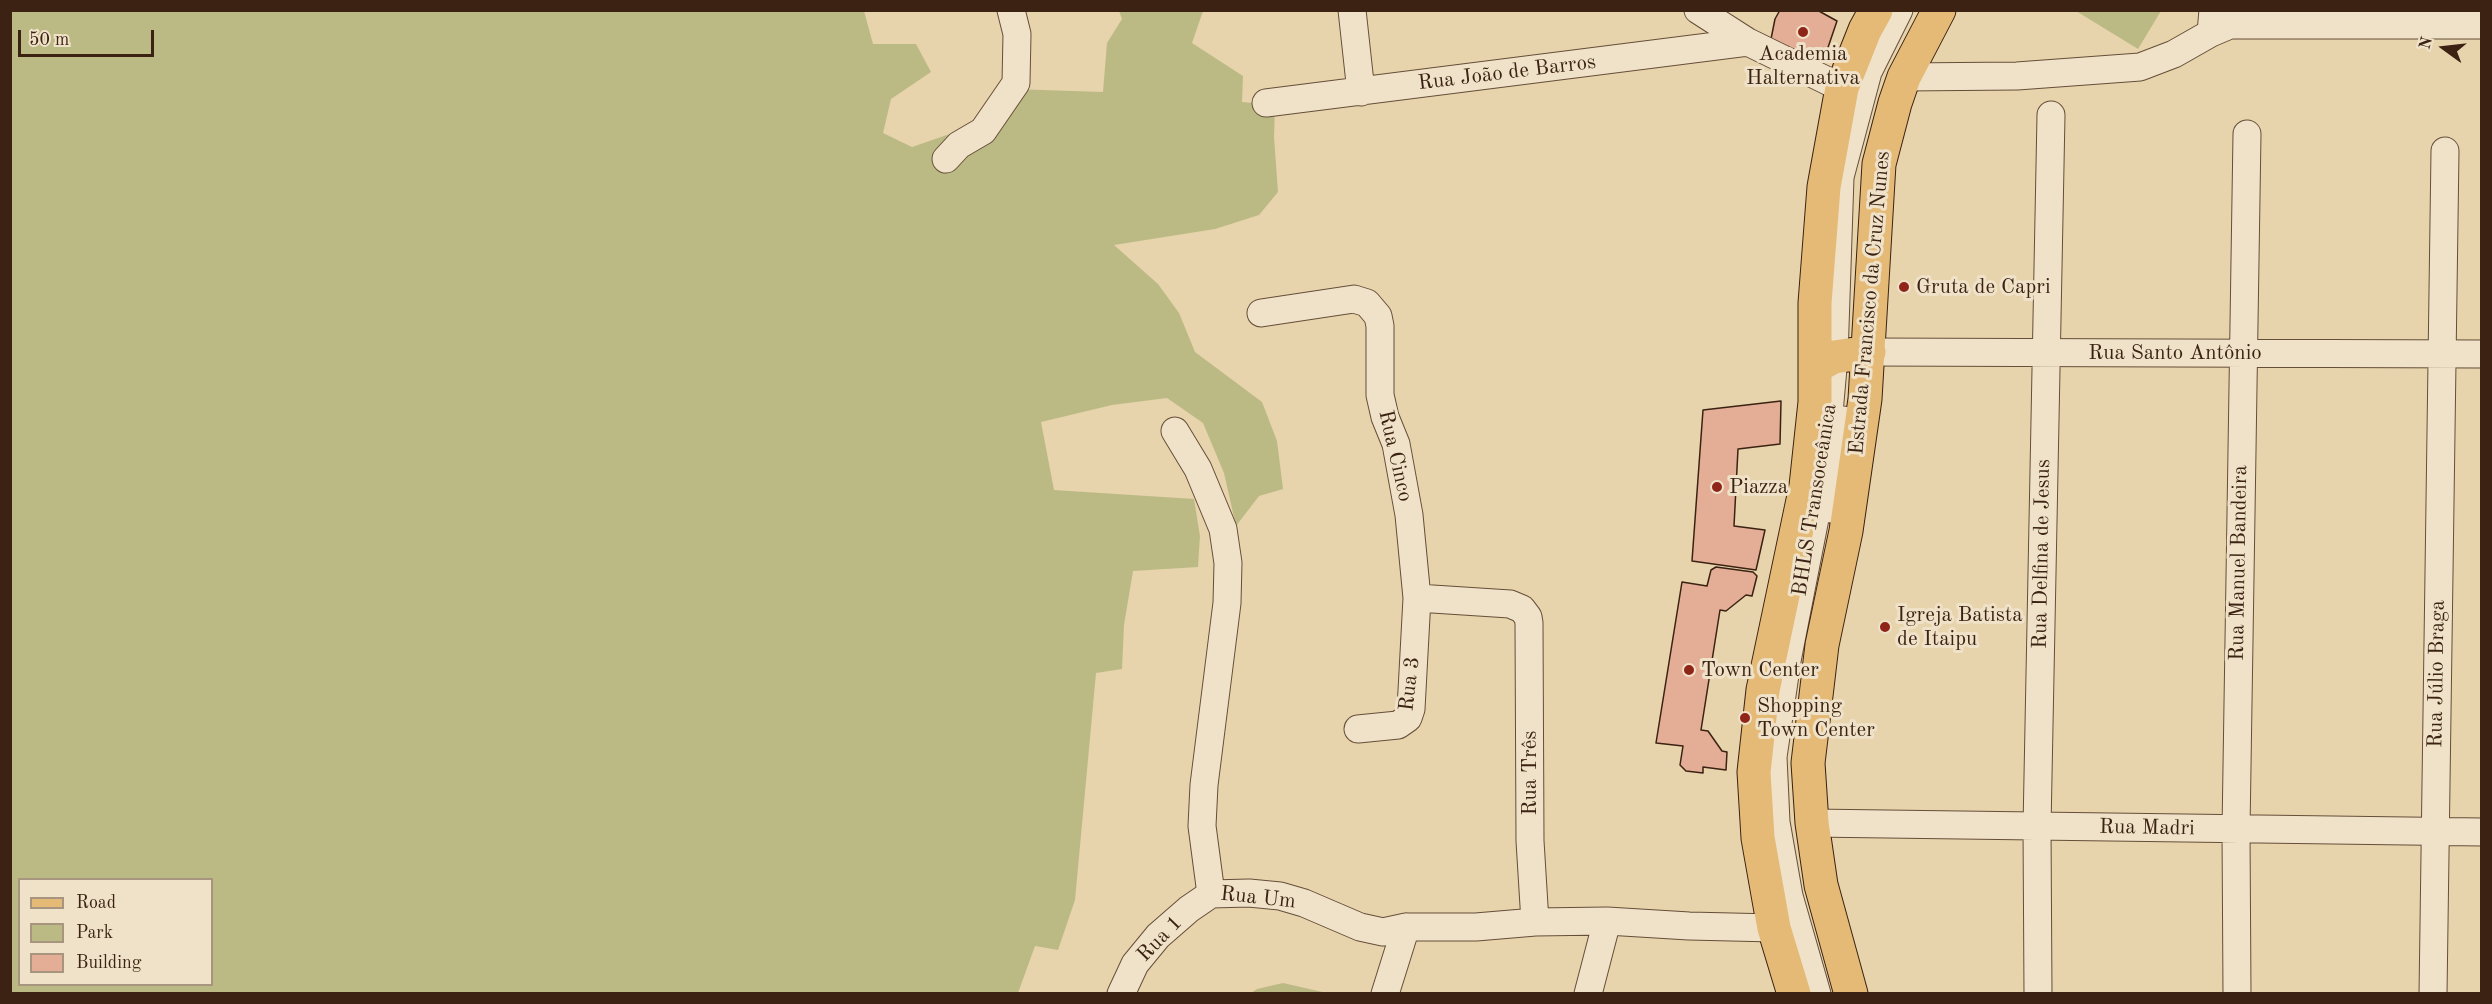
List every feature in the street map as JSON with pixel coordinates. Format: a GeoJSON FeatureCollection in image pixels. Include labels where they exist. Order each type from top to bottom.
{"type":"FeatureCollection","features":[{"type":"Feature","properties":{"kind":"main road","name":"Estrada Francisco da Cruz Nunes"},"geometry":{"type":"LineString","coordinates":[[1851,993],[1821,885],[1812,823],[1808,763],[1822,645],[1846,531],[1865,399],[1815,303],[1824,187],[1842,88],[1865,30],[1876,10]]}},
{"type":"Feature","properties":{"kind":"main road","name":"Estrada Francisco da Cruz Nunes"},"geometry":{"type":"LineString","coordinates":[[1794,993],[1774,928],[1758,838],[1754,772],[1763,690],[1806,486],[1815,402],[1869,311],[1879,164],[1904,77],[1939,10]]}},
{"type":"Feature","properties":{"kind":"street"},"geometry":{"type":"LineString","coordinates":[[946,159],[959,145],[983,131],[1016,83],[1017,34],[1011,10]]}},
{"type":"Feature","properties":{"kind":"street"},"geometry":{"type":"LineString","coordinates":[[1352,10],[1361,92]]}},
{"type":"Feature","properties":{"kind":"street"},"geometry":{"type":"LineString","coordinates":[[1698,10],[1748,42],[1842,88]]}},
{"type":"Feature","properties":{"kind":"street","name":"BHLS Transoceânica"},"geometry":{"type":"LineString","coordinates":[[1829,993],[1817,956],[1789,819],[1787,755],[1801,662],[1843,438],[1840,177],[1868,72],[1899,10]]}},
{"type":"Feature","properties":{"kind":"street","name":"BHLS Transoceânica"},"geometry":{"type":"LineString","coordinates":[[1817,993],[1789,896],[1776,822],[1773,757],[1786,661],[1814,529],[1842,357],[1855,178],[1871,111],[1890,62],[1915,10]]}},
{"type":"Feature","properties":{"kind":"street"},"geometry":{"type":"LineString","coordinates":[[1904,77],[2017,76],[2140,67],[2174,54],[2212,22],[2230,25],[2481,25]]}},
{"type":"Feature","properties":{"kind":"street","name":"Rua João de Barros"},"geometry":{"type":"LineString","coordinates":[[1266,103],[1748,42]]}},
{"type":"Feature","properties":{"kind":"street"},"geometry":{"type":"LineString","coordinates":[[1919,48],[1953,78]]}},
{"type":"Feature","properties":{"kind":"street","name":"Rua Delfina de Jesus"},"geometry":{"type":"LineString","coordinates":[[2038,993],[2037,826],[2051,115]]}},
{"type":"Feature","properties":{"kind":"street","name":"Rua Manuel Bandeira"},"geometry":{"type":"LineString","coordinates":[[2237,993],[2236,830],[2247,134]]}},
{"type":"Feature","properties":{"kind":"street","name":"Rua Júlio Braga"},"geometry":{"type":"LineString","coordinates":[[2433,993],[2445,151]]}},
{"type":"Feature","properties":{"kind":"street","name":"Rua Cinco"},"geometry":{"type":"LineString","coordinates":[[1261,313],[1354,299],[1361,300],[1374,308],[1380,326],[1378,373],[1380,395],[1385,417],[1396,444],[1409,515],[1417,598]]}},
{"type":"Feature","properties":{"kind":"street","name":"Rua Santo Antônio"},"geometry":{"type":"LineString","coordinates":[[1842,357],[2046,352],[2481,354]]}},
{"type":"Feature","properties":{"kind":"street","name":"Rua Um"},"geometry":{"type":"LineString","coordinates":[[1174,431],[1198,469],[1223,529],[1228,563],[1227,603],[1204,785],[1202,826],[1211,894],[1249,893],[1280,896],[1304,903],[1360,927],[1383,932],[1406,927],[1476,927],[1535,922],[1607,921],[1774,928]]}},
{"type":"Feature","properties":{"kind":"street","name":"Rua Três"},"geometry":{"type":"LineString","coordinates":[[1417,598],[1510,603],[1522,609],[1529,624],[1530,841],[1535,922]]}},
{"type":"Feature","properties":{"kind":"street","name":"Rua 3"},"geometry":{"type":"LineString","coordinates":[[1358,729],[1398,725],[1408,718],[1411,709],[1417,598]]}},
{"type":"Feature","properties":{"kind":"street","name":"Rua Madri"},"geometry":{"type":"LineString","coordinates":[[1812,823],[2481,832]]}},
{"type":"Feature","properties":{"kind":"street","name":"Rua 1"},"geometry":{"type":"LineString","coordinates":[[1121,993],[1135,963],[1158,936],[1189,909],[1211,894]]}},
{"type":"Feature","properties":{"kind":"street"},"geometry":{"type":"LineString","coordinates":[[1588,993],[1607,921]]}},
{"type":"Feature","properties":{"kind":"street"},"geometry":{"type":"LineString","coordinates":[[1385,993],[1406,927]]}},
{"type":"Feature","properties":{"kind":"green space"},"geometry":{"type":"Polygon","coordinates":[[[2161,10],[2138,49],[2076,11],[2161,10]]]}},
{"type":"Feature","properties":{"kind":"green space"},"geometry":{"type":"Polygon","coordinates":[[[10,11],[864,11],[873,44],[916,44],[931,72],[891,99],[883,133],[912,147],[967,128],[1012,89],[1103,92],[1107,43],[1122,19],[1119,11],[1203,11],[1192,43],[1243,76],[1242,102],[1275,105],[1274,137],[1278,192],[1259,215],[1215,229],[1114,245],[1158,284],[1179,313],[1195,352],[1262,402],[1277,441],[1283,489],[1259,496],[1236,526],[1224,473],[1203,423],[1167,398],[1112,405],[1041,422],[1054,490],[1194,499],[1200,536],[1198,567],[1133,571],[1124,625],[1122,669],[1096,673],[1075,900],[1058,950],[1035,946],[1018,993],[11,993],[10,11]]]}},
{"type":"Feature","properties":{"kind":"green space"},"geometry":{"type":"Polygon","coordinates":[[[1283,983],[1327,993],[1251,993],[1257,989],[1283,983]]]}},
{"type":"Feature","properties":{"kind":"building","name":"Academia Halternativa"},"geometry":{"type":"Polygon","coordinates":[[[1780,10],[1817,10],[1837,21],[1822,65],[1770,44],[1775,19],[1780,10]]]}},
{"type":"Feature","properties":{"kind":"building","name":"Piazza"},"geometry":{"type":"Polygon","coordinates":[[[1781,401],[1780,444],[1738,449],[1734,526],[1765,530],[1756,570],[1692,561],[1703,410],[1781,401]]]}},
{"type":"Feature","properties":{"kind":"building","name":"Town Center"},"geometry":{"type":"Polygon","coordinates":[[[1716,567],[1753,572],[1757,576],[1752,596],[1746,595],[1726,611],[1720,610],[1701,730],[1708,731],[1722,751],[1727,752],[1726,770],[1703,767],[1703,773],[1686,771],[1680,765],[1683,746],[1656,743],[1682,582],[1707,586],[1711,570],[1716,567]]]}},
{"type":"Feature","properties":{"kind":"place","name":"Academia Halternativa"},"geometry":{"type":"Point","coordinates":[1803,32]}},
{"type":"Feature","properties":{"kind":"place","name":"Gruta de Capri"},"geometry":{"type":"Point","coordinates":[1904,287]}},
{"type":"Feature","properties":{"kind":"place","name":"Piazza"},"geometry":{"type":"Point","coordinates":[1717,487]}},
{"type":"Feature","properties":{"kind":"place","name":"Igreja Batista de Itaipu"},"geometry":{"type":"Point","coordinates":[1885,627]}},
{"type":"Feature","properties":{"kind":"place","name":"Town Center"},"geometry":{"type":"Point","coordinates":[1689,670]}},
{"type":"Feature","properties":{"kind":"place","name":"Shopping Town Center"},"geometry":{"type":"Point","coordinates":[1745,718]}}]}
